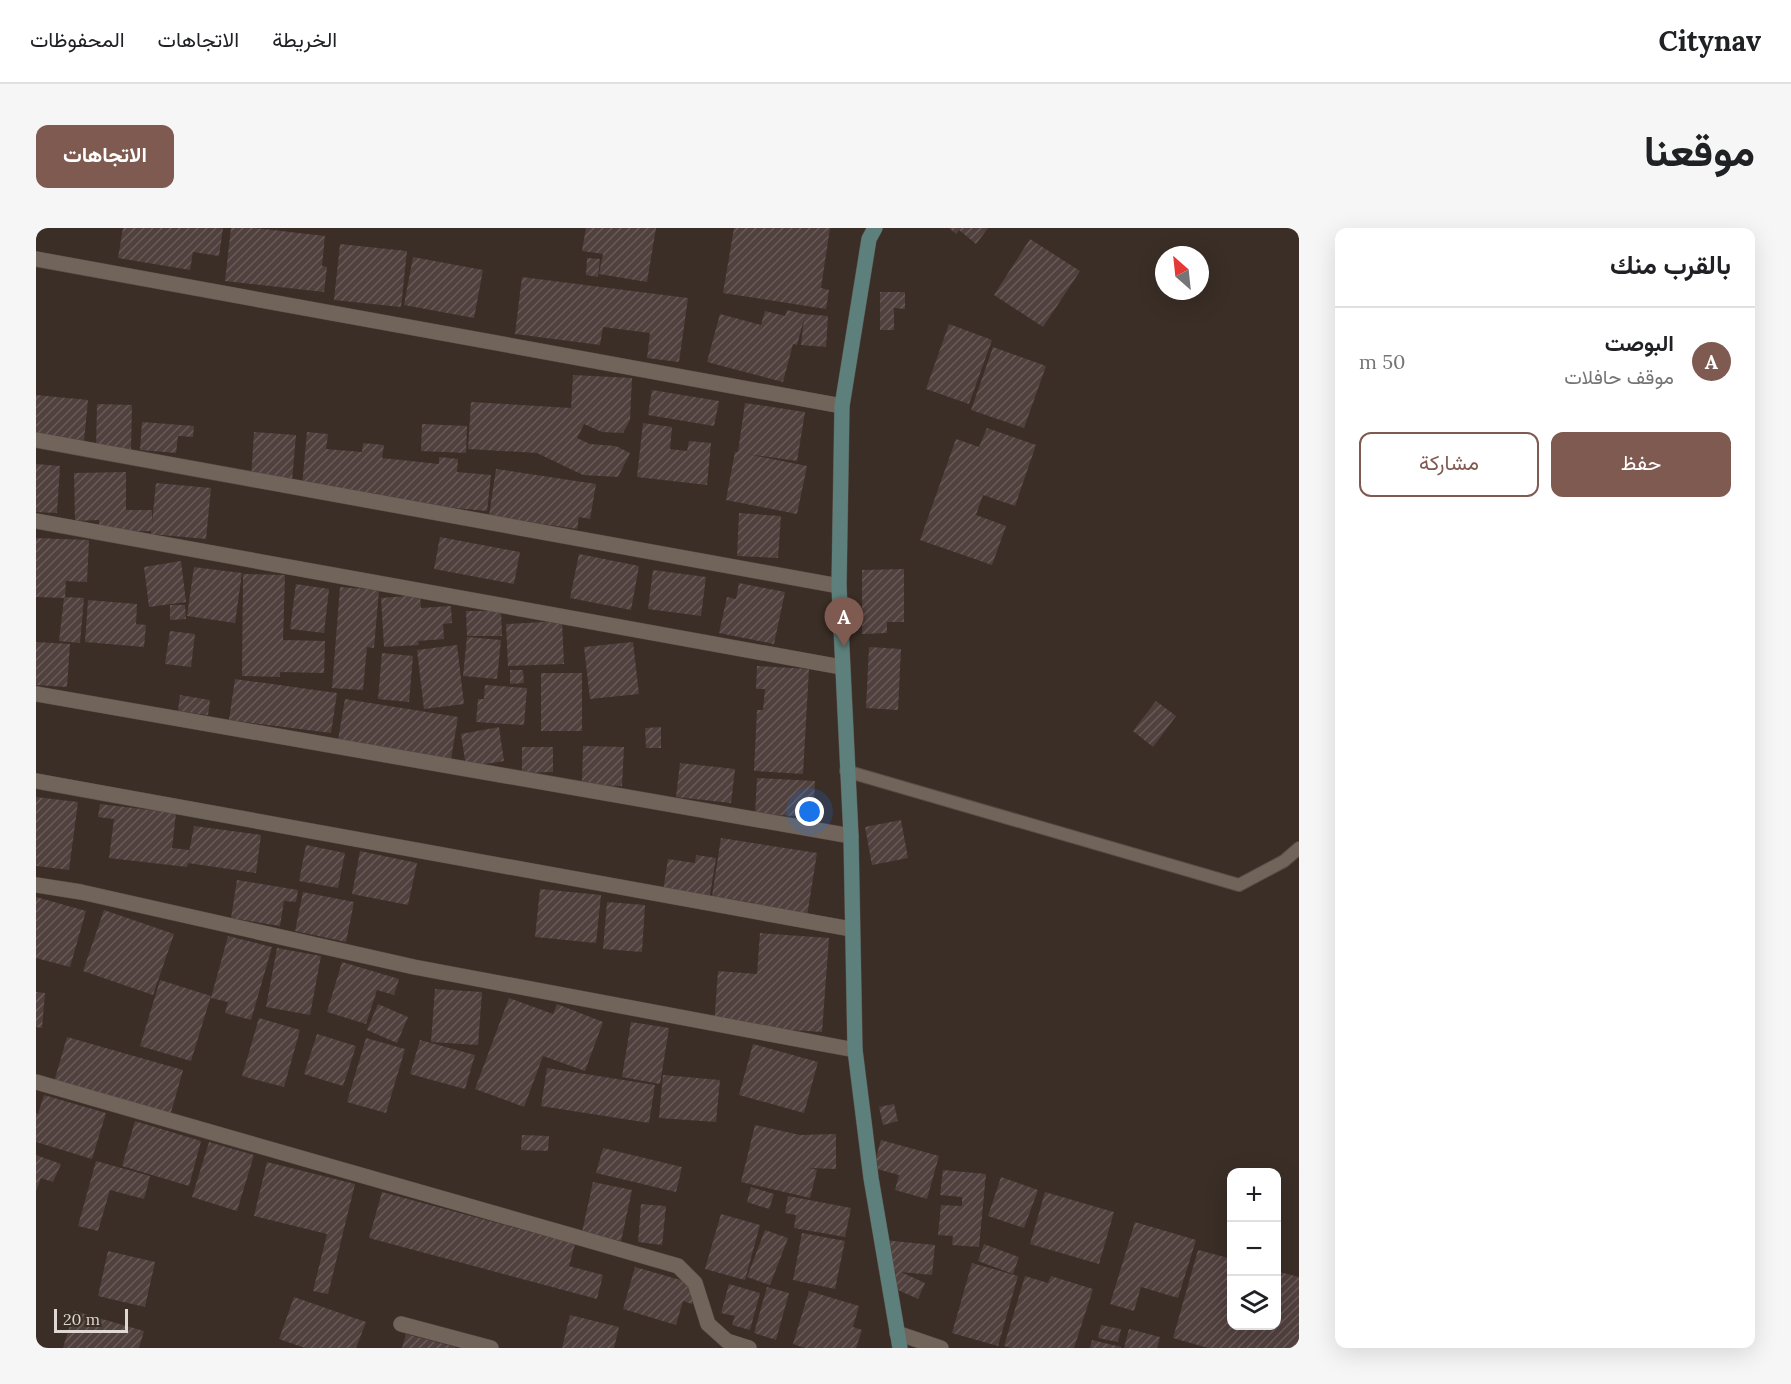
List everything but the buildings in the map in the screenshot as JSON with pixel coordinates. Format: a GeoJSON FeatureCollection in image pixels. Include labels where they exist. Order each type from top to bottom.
{"type":"FeatureCollection","features":[{"type":"Feature","properties":{"kind":"street"},"geometry":{"type":"LineString","coordinates":[[875,228],[869,239],[842,406],[839,586],[846,771],[851,836],[855,1050],[871,1178],[898,1341],[941,1348]]}},
{"type":"Feature","properties":{"kind":"street"},"geometry":{"type":"LineString","coordinates":[[36,259],[842,406]]}},
{"type":"Feature","properties":{"kind":"street"},"geometry":{"type":"LineString","coordinates":[[36,440],[839,586]]}},
{"type":"Feature","properties":{"kind":"street"},"geometry":{"type":"LineString","coordinates":[[36,520],[842,667]]}},
{"type":"Feature","properties":{"kind":"street"},"geometry":{"type":"LineString","coordinates":[[36,694],[851,836]]}},
{"type":"Feature","properties":{"kind":"street"},"geometry":{"type":"LineString","coordinates":[[36,781],[851,929]]}},
{"type":"Feature","properties":{"kind":"street"},"geometry":{"type":"LineString","coordinates":[[36,885],[81,892],[414,967],[855,1050]]}},
{"type":"Feature","properties":{"kind":"street"},"geometry":{"type":"LineString","coordinates":[[36,1082],[678,1266],[695,1283],[708,1324],[727,1341],[749,1348]]}},
{"type":"Feature","properties":{"kind":"street"},"geometry":{"type":"LineString","coordinates":[[401,1324],[491,1348]]}},
{"type":"Feature","properties":{"kind":"lane"},"geometry":{"type":"LineString","coordinates":[[846,771],[1239,885],[1284,861],[1299,848]]}},
{"type":"Feature","properties":{"kind":"place","name":"البوصت"},"geometry":{"type":"Point","coordinates":[844,647]}}]}
